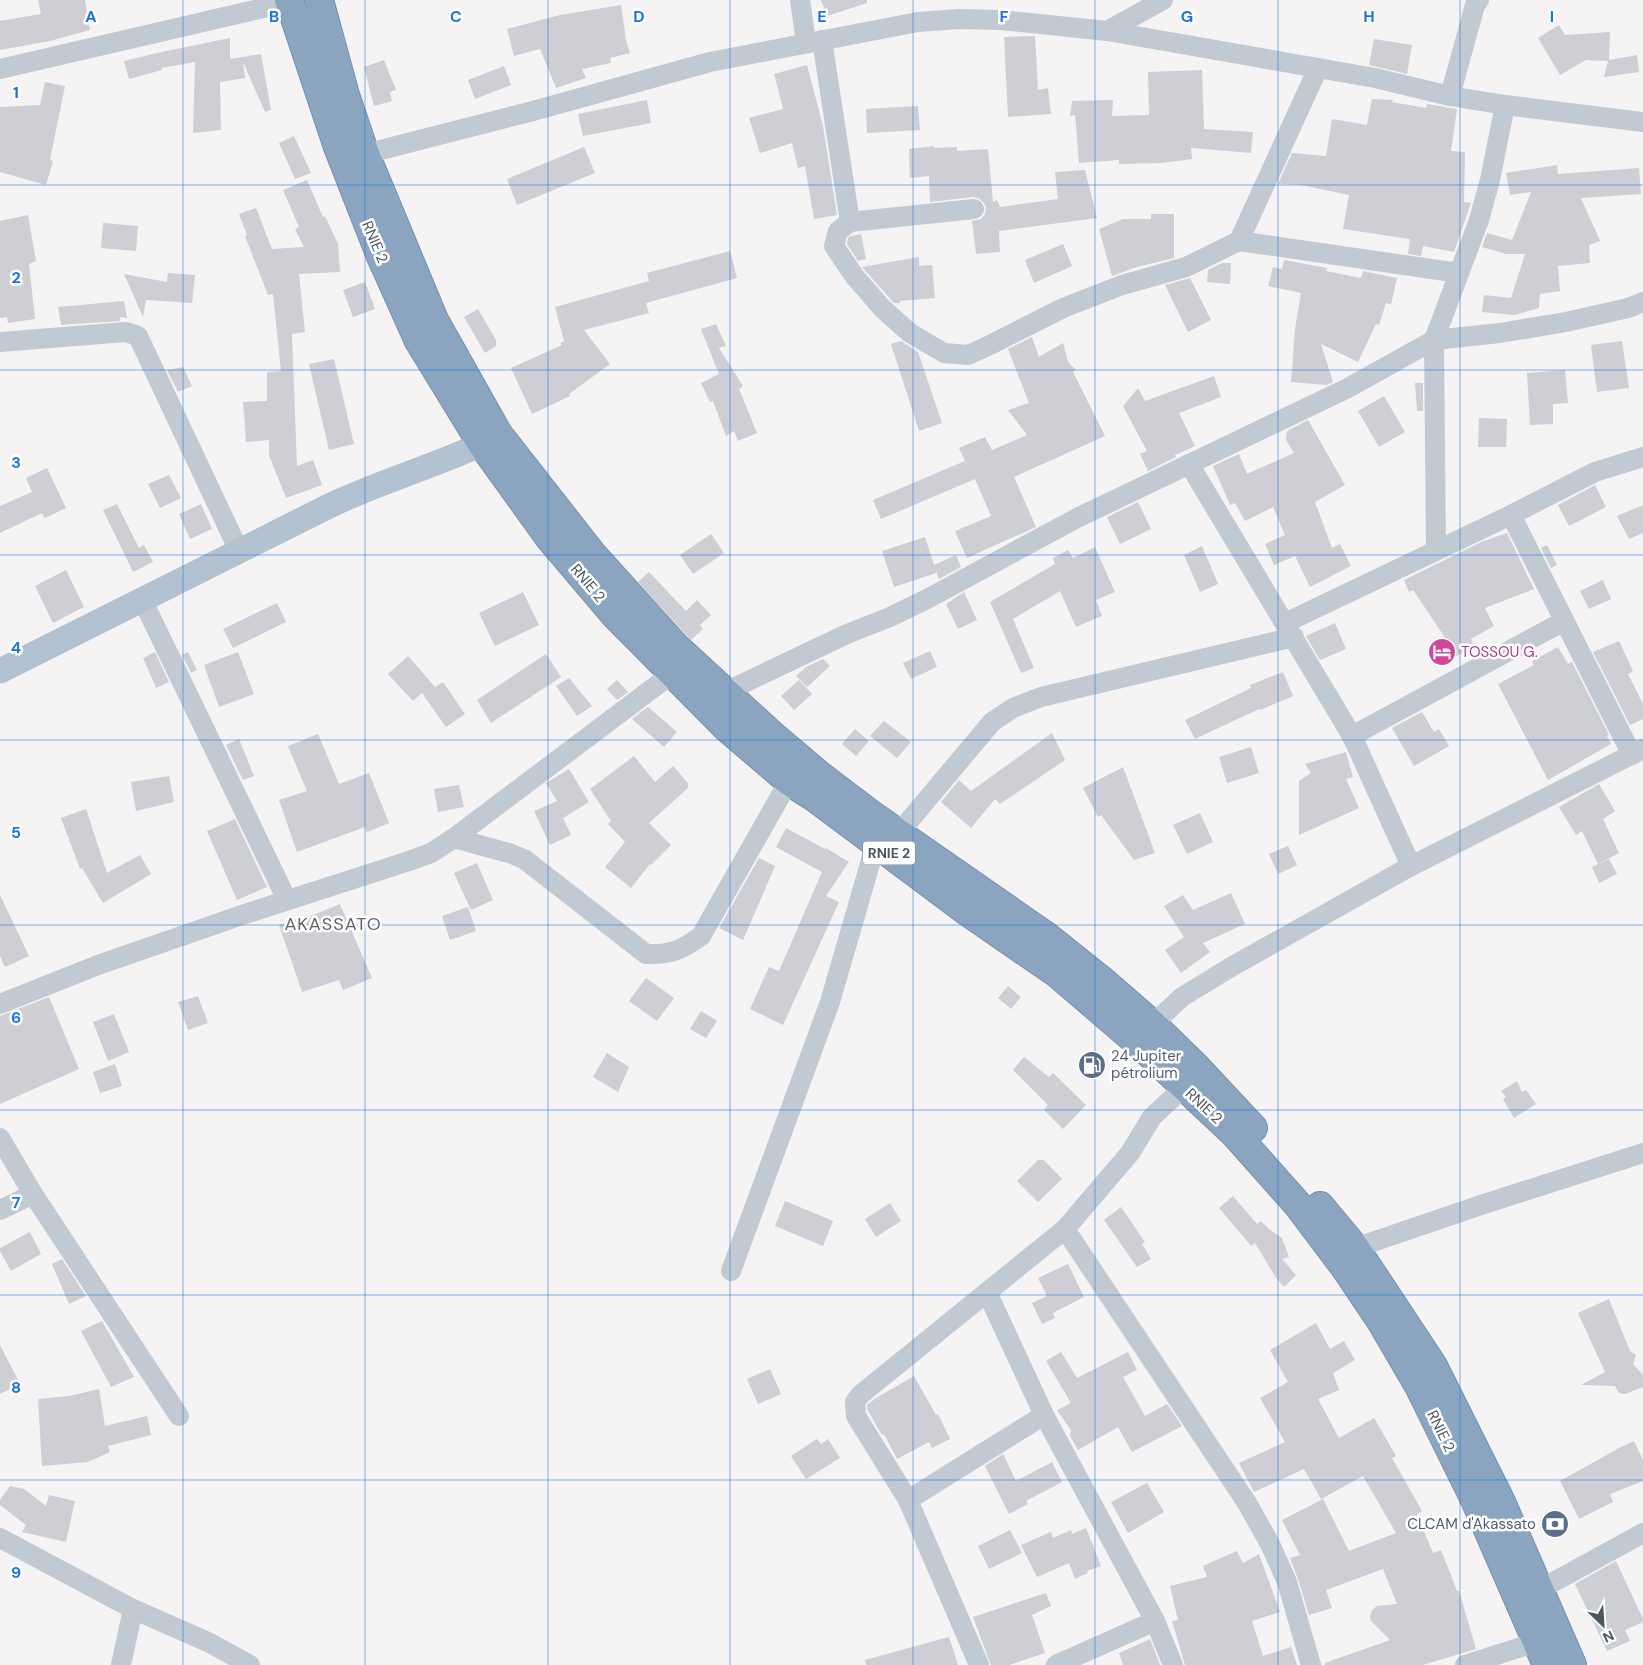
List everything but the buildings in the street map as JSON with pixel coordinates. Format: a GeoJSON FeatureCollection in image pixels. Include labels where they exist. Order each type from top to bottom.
{"type":"FeatureCollection","features":[{"type":"Feature","properties":{"kind":"highway","name":"RNIE 2"},"geometry":{"type":"LineString","coordinates":[[319,0],[345,95],[364,154],[434,320],[498,434],[592,554],[676,647],[772,736],[819,775],[887,839]]}},
{"type":"Feature","properties":{"kind":"highway","name":"RNIE 2"},"geometry":{"type":"LineString","coordinates":[[289,1],[338,147],[380,254],[419,341],[482,444],[549,537],[615,615],[726,727],[789,781],[1046,936],[1106,984],[1184,1087],[1234,1133],[1298,1205],[1344,1266],[1381,1321],[1419,1386],[1476,1502],[1542,1654]]}},
{"type":"Feature","properties":{"kind":"highway","name":"RNIE 2"},"geometry":{"type":"LineString","coordinates":[[1144,1032],[1196,1067],[1260,1136],[1355,1248],[1433,1366],[1501,1502],[1572,1665]]}},
{"type":"Feature","properties":{"kind":"main road"},"geometry":{"type":"LineString","coordinates":[[0,671],[356,493],[482,444]]}},
{"type":"Feature","properties":{"kind":"street"},"geometry":{"type":"LineString","coordinates":[[800,0],[814,42],[850,222]]}},
{"type":"Feature","properties":{"kind":"street"},"geometry":{"type":"LineString","coordinates":[[1107,31],[1142,5],[1163,0]]}},
{"type":"Feature","properties":{"kind":"street"},"geometry":{"type":"LineString","coordinates":[[1450,96],[1475,5],[1479,0]]}},
{"type":"Feature","properties":{"kind":"street"},"geometry":{"type":"LineString","coordinates":[[0,69],[289,1]]}},
{"type":"Feature","properties":{"kind":"street"},"geometry":{"type":"LineString","coordinates":[[364,154],[533,111],[710,62],[918,22],[959,19],[1001,20],[1107,31],[1375,78],[1450,96],[1505,105],[1643,122]]}},
{"type":"Feature","properties":{"kind":"street"},"geometry":{"type":"LineString","coordinates":[[1239,241],[1318,68]]}},
{"type":"Feature","properties":{"kind":"street"},"geometry":{"type":"LineString","coordinates":[[1436,550],[1434,340],[1481,212],[1490,180],[1505,105]]}},
{"type":"Feature","properties":{"kind":"street"},"geometry":{"type":"LineString","coordinates":[[974,209],[850,222],[838,231],[834,246],[855,277],[910,333],[944,353],[968,355],[990,346],[1063,308],[1122,285],[1186,267],[1239,241],[1459,273]]}},
{"type":"Feature","properties":{"kind":"street"},"geometry":{"type":"LineString","coordinates":[[726,692],[847,634],[890,617],[930,598],[1077,518],[1348,388],[1434,340],[1500,333],[1566,322],[1628,308],[1643,302]]}},
{"type":"Feature","properties":{"kind":"street"},"geometry":{"type":"LineString","coordinates":[[0,342],[126,332],[138,336],[239,550]]}},
{"type":"Feature","properties":{"kind":"street"},"geometry":{"type":"LineString","coordinates":[[730,1271],[830,1002],[887,839],[992,722],[1013,708],[1041,697],[1289,630],[1436,550],[1595,472],[1643,457]]}},
{"type":"Feature","properties":{"kind":"street"},"geometry":{"type":"LineString","coordinates":[[1189,464],[1352,736],[1410,866]]}},
{"type":"Feature","properties":{"kind":"street"},"geometry":{"type":"LineString","coordinates":[[1144,1032],[1182,997],[1204,982],[1410,866],[1637,752],[1564,622],[1510,515]]}},
{"type":"Feature","properties":{"kind":"street"},"geometry":{"type":"LineString","coordinates":[[142,599],[287,900]]}},
{"type":"Feature","properties":{"kind":"street"},"geometry":{"type":"LineString","coordinates":[[1352,736],[1564,622]]}},
{"type":"Feature","properties":{"kind":"street"},"geometry":{"type":"LineString","coordinates":[[0,1004],[98,965],[431,852],[454,838],[673,672]]}},
{"type":"Feature","properties":{"kind":"street"},"geometry":{"type":"LineString","coordinates":[[454,838],[524,859],[646,954],[665,954],[687,946],[701,936],[789,781]]}},
{"type":"Feature","properties":{"kind":"street"},"geometry":{"type":"LineString","coordinates":[[979,1665],[908,1500],[856,1416],[855,1402],[860,1395],[1064,1229],[1130,1153],[1152,1117],[1184,1087]]}},
{"type":"Feature","properties":{"kind":"street"},"geometry":{"type":"LineString","coordinates":[[0,1138],[33,1194],[179,1416]]}},
{"type":"Feature","properties":{"kind":"street"},"geometry":{"type":"LineString","coordinates":[[1355,1248],[1481,1204],[1643,1153]]}},
{"type":"Feature","properties":{"kind":"street"},"geometry":{"type":"LineString","coordinates":[[0,1210],[33,1194]]}},
{"type":"Feature","properties":{"kind":"street"},"geometry":{"type":"LineString","coordinates":[[1064,1229],[1247,1503],[1287,1582],[1311,1665]]}},
{"type":"Feature","properties":{"kind":"street"},"geometry":{"type":"LineString","coordinates":[[987,1292],[1044,1414],[1155,1620],[1173,1665]]}},
{"type":"Feature","properties":{"kind":"street"},"geometry":{"type":"LineString","coordinates":[[908,1500],[1044,1414]]}},
{"type":"Feature","properties":{"kind":"street"},"geometry":{"type":"LineString","coordinates":[[1539,1590],[1643,1533]]}},
{"type":"Feature","properties":{"kind":"street"},"geometry":{"type":"LineString","coordinates":[[0,1538],[133,1609],[210,1643],[250,1665]]}},
{"type":"Feature","properties":{"kind":"street"},"geometry":{"type":"LineString","coordinates":[[121,1665],[133,1609]]}},
{"type":"Feature","properties":{"kind":"street"},"geometry":{"type":"LineString","coordinates":[[1056,1665],[1155,1620]]}},
{"type":"Feature","properties":{"kind":"street"},"geometry":{"type":"LineString","coordinates":[[1465,1665],[1542,1654]]}},
{"type":"Feature","properties":{"kind":"place","name":"TOSSOU G."},"geometry":{"type":"Point","coordinates":[1442,652]}},
{"type":"Feature","properties":{"kind":"place","name":"24 Jupiter pétrolium"},"geometry":{"type":"Point","coordinates":[1092,1065]}},
{"type":"Feature","properties":{"kind":"place","name":"CLCAM d'Akassato"},"geometry":{"type":"Point","coordinates":[1555,1524]}},
{"type":"Feature","properties":{"kind":"district","name":"AKASSATO"},"geometry":{"type":"Point","coordinates":[333,924]}}]}
